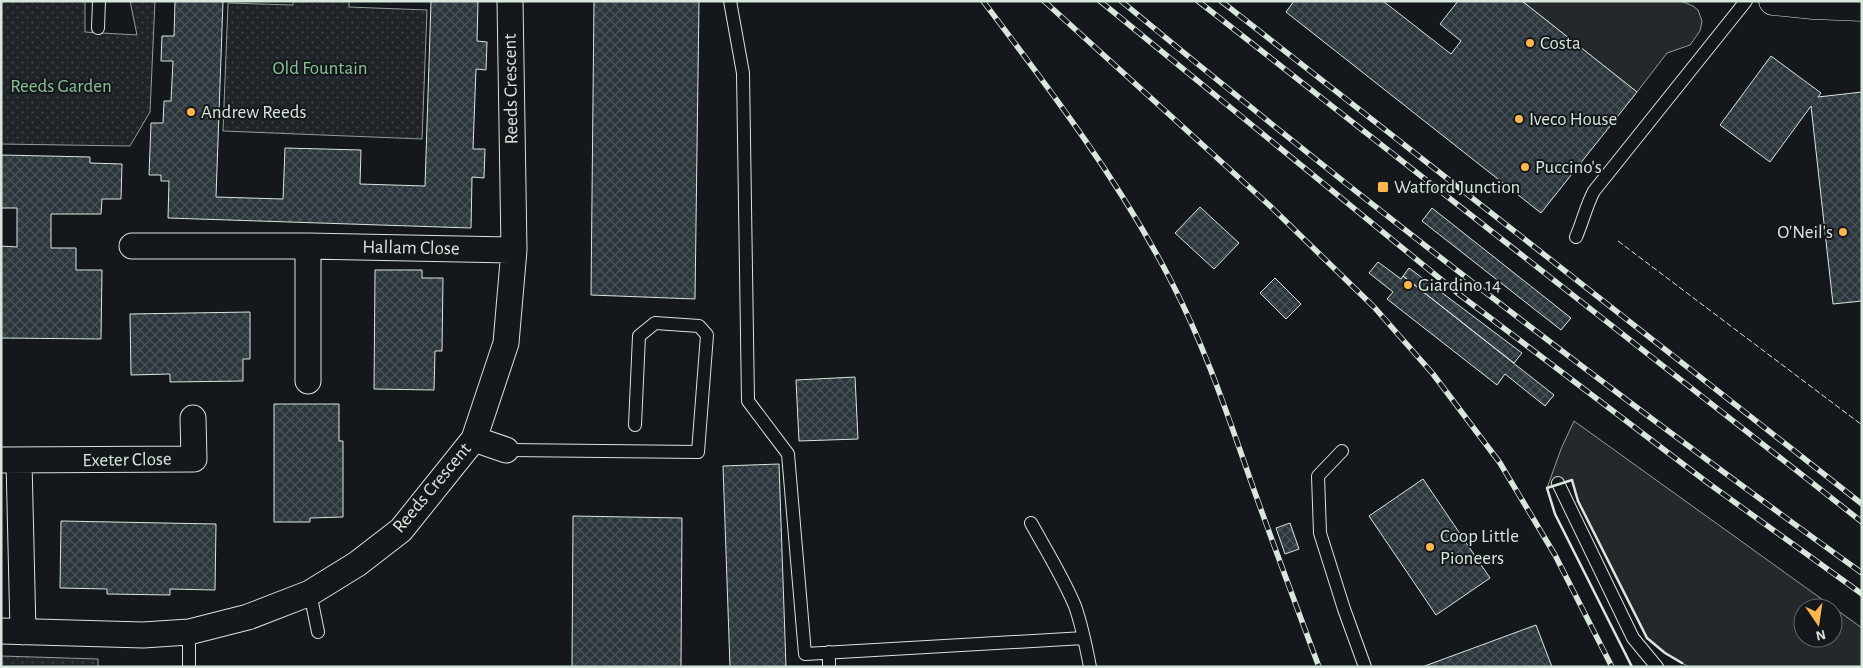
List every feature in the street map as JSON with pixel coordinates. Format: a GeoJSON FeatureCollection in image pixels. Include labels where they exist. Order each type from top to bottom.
{"type":"FeatureCollection","features":[{"type":"Feature","properties":{"kind":"street","name":"Reeds Crescent"},"geometry":{"type":"LineString","coordinates":[[12,631],[143,635],[189,632],[248,617],[310,593],[357,564],[402,530],[474,439],[506,343],[514,250],[510,1]]}},
{"type":"Feature","properties":{"kind":"street"},"geometry":{"type":"LineString","coordinates":[[1773,1],[1862,7]]}},
{"type":"Feature","properties":{"kind":"street","name":"Hallam Close"},"geometry":{"type":"LineString","coordinates":[[132,246],[308,246],[514,250]]}},
{"type":"Feature","properties":{"kind":"street"},"geometry":{"type":"LineString","coordinates":[[308,246],[308,381]]}},
{"type":"Feature","properties":{"kind":"street","name":"Exeter Close"},"geometry":{"type":"LineString","coordinates":[[12,631],[10,461],[194,459],[193,418]]}},
{"type":"Feature","properties":{"kind":"street"},"geometry":{"type":"LineString","coordinates":[[474,439],[506,450]]}},
{"type":"Feature","properties":{"kind":"lane"},"geometry":{"type":"LineString","coordinates":[[98,28],[99,1]]}},
{"type":"Feature","properties":{"kind":"lane"},"geometry":{"type":"LineString","coordinates":[[730,1],[743,72],[748,401],[788,454],[805,654],[1084,638]]}},
{"type":"Feature","properties":{"kind":"lane"},"geometry":{"type":"LineString","coordinates":[[1576,237],[1586,205],[1594,191],[1746,1]]}},
{"type":"Feature","properties":{"kind":"lane"},"geometry":{"type":"LineString","coordinates":[[506,450],[698,452],[707,335],[700,326],[655,323],[639,336],[635,425]]}},
{"type":"Feature","properties":{"kind":"lane"},"geometry":{"type":"LineString","coordinates":[[1342,451],[1318,476],[1320,533],[1365,667]]}},
{"type":"Feature","properties":{"kind":"lane"},"geometry":{"type":"LineString","coordinates":[[1558,483],[1633,638],[1657,667]]}},
{"type":"Feature","properties":{"kind":"lane"},"geometry":{"type":"LineString","coordinates":[[1031,523],[1063,579],[1075,607],[1090,667]]}},
{"type":"Feature","properties":{"kind":"lane"},"geometry":{"type":"LineString","coordinates":[[310,593],[318,632]]}},
{"type":"Feature","properties":{"kind":"lane"},"geometry":{"type":"LineString","coordinates":[[189,632],[189,667]]}},
{"type":"Feature","properties":{"kind":"lane"},"geometry":{"type":"LineString","coordinates":[[828,652],[829,667]]}},
{"type":"Feature","properties":{"kind":"green space","name":"Reeds Garden"},"geometry":{"type":"Polygon","coordinates":[[[1,1],[85,1],[85,32],[137,35],[130,1],[155,1],[150,112],[130,146],[1,144],[1,1]]]}},
{"type":"Feature","properties":{"kind":"green space","name":"Old Fountain"},"geometry":{"type":"Polygon","coordinates":[[[293,1],[349,1],[349,7],[427,10],[422,139],[223,131],[228,3],[293,5],[293,1]]]}},
{"type":"Feature","properties":{"kind":"green space"},"geometry":{"type":"Polygon","coordinates":[[[1,656],[98,659],[98,667],[1,667],[1,656]]]}},
{"type":"Feature","properties":{"kind":"shaded area"},"geometry":{"type":"Polygon","coordinates":[[[1522,1],[1681,1],[1698,10],[1702,21],[1700,31],[1690,45],[1667,53],[1637,92],[1522,1]]]}},
{"type":"Feature","properties":{"kind":"shaded area"},"geometry":{"type":"Polygon","coordinates":[[[1574,421],[1820,598],[1793,598],[1793,648],[1843,648],[1843,614],[1862,628],[1862,667],[1689,667],[1665,653],[1647,638],[1578,501],[1572,480],[1547,488],[1561,449],[1574,421]]]}},
{"type":"Feature","properties":{"kind":"building","name":"Andrew Reeds"},"geometry":{"type":"Polygon","coordinates":[[[175,1],[223,1],[216,197],[283,199],[285,148],[361,150],[360,184],[425,186],[431,1],[478,1],[477,41],[487,42],[486,70],[476,69],[473,149],[485,149],[484,178],[472,177],[471,228],[168,218],[169,181],[161,181],[161,175],[149,175],[151,123],[163,123],[164,101],[171,101],[173,61],[161,61],[162,36],[174,36],[175,1]]]}},
{"type":"Feature","properties":{"kind":"building"},"geometry":{"type":"Polygon","coordinates":[[[594,1],[699,1],[695,299],[591,295],[594,1]]]}},
{"type":"Feature","properties":{"kind":"building","name":"Iveco House"},"geometry":{"type":"Polygon","coordinates":[[[1294,1],[1383,1],[1451,54],[1461,41],[1440,24],[1458,1],[1522,1],[1637,92],[1541,213],[1286,12],[1294,1]]]}},
{"type":"Feature","properties":{"kind":"building","name":"O'Neil's"},"geometry":{"type":"Polygon","coordinates":[[[1771,56],[1821,93],[1818,97],[1862,92],[1862,301],[1833,304],[1811,106],[1770,162],[1720,125],[1771,56]]]}},
{"type":"Feature","properties":{"kind":"building"},"geometry":{"type":"Polygon","coordinates":[[[1,155],[90,157],[90,163],[122,164],[121,199],[102,199],[101,214],[51,214],[51,248],[76,248],[76,270],[102,270],[101,339],[1,338],[1,246],[17,247],[17,208],[1,208],[1,155]]]}},
{"type":"Feature","properties":{"kind":"building"},"geometry":{"type":"Polygon","coordinates":[[[1200,207],[1239,243],[1214,269],[1175,233],[1200,207]]]}},
{"type":"Feature","properties":{"kind":"building"},"geometry":{"type":"Polygon","coordinates":[[[1432,208],[1571,318],[1561,330],[1422,221],[1432,208]]]}},
{"type":"Feature","properties":{"kind":"building"},"geometry":{"type":"Polygon","coordinates":[[[1378,262],[1401,279],[1403,276],[1554,395],[1545,406],[1505,374],[1497,385],[1387,299],[1393,292],[1369,273],[1378,262]]]}},
{"type":"Feature","properties":{"kind":"building"},"geometry":{"type":"Polygon","coordinates":[[[1409,268],[1522,353],[1514,363],[1403,276],[1409,268]]]}},
{"type":"Feature","properties":{"kind":"building"},"geometry":{"type":"Polygon","coordinates":[[[375,270],[422,270],[422,278],[443,278],[442,351],[435,351],[434,390],[374,389],[375,270]]]}},
{"type":"Feature","properties":{"kind":"building"},"geometry":{"type":"Polygon","coordinates":[[[1275,278],[1301,304],[1286,319],[1260,293],[1275,278]]]}},
{"type":"Feature","properties":{"kind":"building"},"geometry":{"type":"Polygon","coordinates":[[[250,312],[250,359],[243,359],[243,381],[170,382],[170,374],[131,375],[130,314],[250,312]]]}},
{"type":"Feature","properties":{"kind":"building"},"geometry":{"type":"Polygon","coordinates":[[[855,377],[858,439],[799,441],[796,380],[855,377]]]}},
{"type":"Feature","properties":{"kind":"building"},"geometry":{"type":"Polygon","coordinates":[[[274,404],[339,404],[339,441],[343,441],[343,517],[310,518],[310,522],[274,522],[274,404]]]}},
{"type":"Feature","properties":{"kind":"building"},"geometry":{"type":"Polygon","coordinates":[[[779,464],[786,667],[730,667],[723,466],[779,464]]]}},
{"type":"Feature","properties":{"kind":"building","name":"Coop Little Pioneers"},"geometry":{"type":"Polygon","coordinates":[[[1423,479],[1490,578],[1436,615],[1369,516],[1423,479]]]}},
{"type":"Feature","properties":{"kind":"building"},"geometry":{"type":"Polygon","coordinates":[[[573,516],[682,518],[681,667],[572,667],[573,516]]]}},
{"type":"Feature","properties":{"kind":"building"},"geometry":{"type":"Polygon","coordinates":[[[61,521],[216,524],[215,590],[170,589],[170,595],[107,594],[107,589],[60,588],[61,521]]]}},
{"type":"Feature","properties":{"kind":"building"},"geometry":{"type":"Polygon","coordinates":[[[1290,523],[1299,549],[1285,554],[1276,528],[1290,523]]]}},
{"type":"Feature","properties":{"kind":"building"},"geometry":{"type":"Polygon","coordinates":[[[1536,625],[1552,667],[1422,667],[1536,625]]]}},
{"type":"Feature","properties":{"kind":"railway"},"geometry":{"type":"LineString","coordinates":[[983,1],[1058,102],[1106,171],[1150,242],[1183,304],[1216,383],[1319,667]]}},
{"type":"Feature","properties":{"kind":"railway"},"geometry":{"type":"LineString","coordinates":[[1044,1],[1269,205],[1374,307],[1433,374],[1500,463],[1555,555],[1612,667]]}},
{"type":"Feature","properties":{"kind":"railway"},"geometry":{"type":"LineString","coordinates":[[1100,1],[1460,295],[1708,483],[1862,594]]}},
{"type":"Feature","properties":{"kind":"railway"},"geometry":{"type":"LineString","coordinates":[[1121,1],[1302,149],[1486,293],[1862,573]]}},
{"type":"Feature","properties":{"kind":"railway"},"geometry":{"type":"LineString","coordinates":[[1198,1],[1862,522]]}},
{"type":"Feature","properties":{"kind":"railway"},"geometry":{"type":"LineString","coordinates":[[1221,1],[1862,504]]}},
{"type":"Feature","properties":{"kind":"fence"},"geometry":{"type":"LineString","coordinates":[[1618,241],[1862,425]]}},
{"type":"Feature","properties":{"kind":"wall"},"geometry":{"type":"LineString","coordinates":[[1632,667],[1555,514],[1547,488],[1572,480],[1578,501],[1647,638],[1665,653],[1682,663]]}},
{"type":"Feature","properties":{"kind":"place","name":"Costa"},"geometry":{"type":"Point","coordinates":[1530,43]}},
{"type":"Feature","properties":{"kind":"place","name":"Andrew Reeds"},"geometry":{"type":"Point","coordinates":[191,112]}},
{"type":"Feature","properties":{"kind":"place","name":"Iveco House"},"geometry":{"type":"Point","coordinates":[1519,119]}},
{"type":"Feature","properties":{"kind":"place","name":"Puccino's"},"geometry":{"type":"Point","coordinates":[1525,167]}},
{"type":"Feature","properties":{"kind":"place","name":"Watford Junction"},"geometry":{"type":"Point","coordinates":[1383,187]}},
{"type":"Feature","properties":{"kind":"place","name":"O'Neil's"},"geometry":{"type":"Point","coordinates":[1843,232]}},
{"type":"Feature","properties":{"kind":"place","name":"Giardino 14"},"geometry":{"type":"Point","coordinates":[1408,285]}},
{"type":"Feature","properties":{"kind":"place","name":"Coop Little Pioneers"},"geometry":{"type":"Point","coordinates":[1430,547]}}]}
